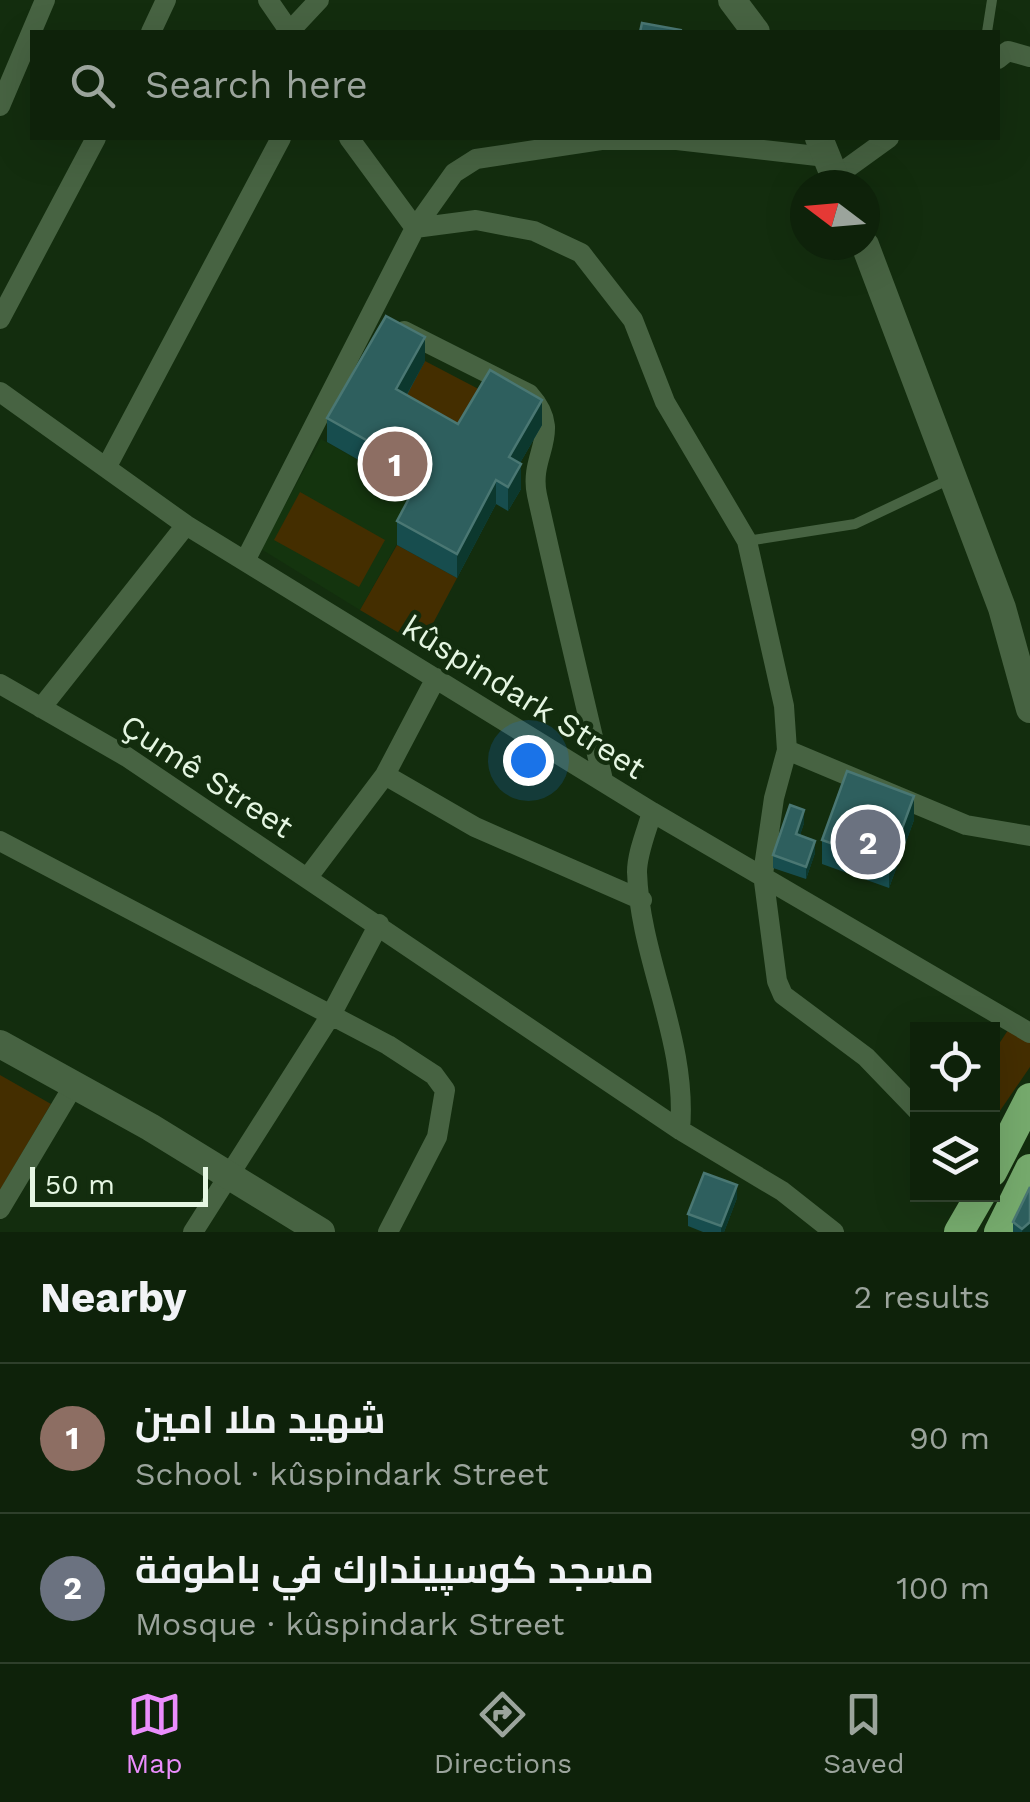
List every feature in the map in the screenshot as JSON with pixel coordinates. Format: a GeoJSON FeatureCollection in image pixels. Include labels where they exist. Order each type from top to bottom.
{"type":"FeatureCollection","features":[{"type":"Feature","properties":{"kind":"highway"},"geometry":{"type":"LineString","coordinates":[[1000,1156],[1030,1098]]}},
{"type":"Feature","properties":{"kind":"highway"},"geometry":{"type":"LineString","coordinates":[[1000,1232],[1030,1169]]}},
{"type":"Feature","properties":{"kind":"highway"},"geometry":{"type":"LineString","coordinates":[[959,1232],[976,1202]]}},
{"type":"Feature","properties":{"kind":"street"},"geometry":{"type":"LineString","coordinates":[[32,30],[45,0]]}},
{"type":"Feature","properties":{"kind":"street"},"geometry":{"type":"LineString","coordinates":[[151,30],[166,0]]}},
{"type":"Feature","properties":{"kind":"street"},"geometry":{"type":"LineString","coordinates":[[268,0],[289,30]]}},
{"type":"Feature","properties":{"kind":"street"},"geometry":{"type":"LineString","coordinates":[[292,30],[319,0]]}},
{"type":"Feature","properties":{"kind":"street"},"geometry":{"type":"LineString","coordinates":[[732,0],[754,30]]}},
{"type":"Feature","properties":{"kind":"street"},"geometry":{"type":"LineString","coordinates":[[0,106],[30,35]]}},
{"type":"Feature","properties":{"kind":"street"},"geometry":{"type":"LineString","coordinates":[[1000,57],[1008,51],[1030,56]]}},
{"type":"Feature","properties":{"kind":"street"},"geometry":{"type":"LineString","coordinates":[[0,319],[95,140]]}},
{"type":"Feature","properties":{"kind":"street"},"geometry":{"type":"LineString","coordinates":[[106,468],[280,140]]}},
{"type":"Feature","properties":{"kind":"street"},"geometry":{"type":"LineString","coordinates":[[350,140],[415,228]]}},
{"type":"Feature","properties":{"kind":"street"},"geometry":{"type":"LineString","coordinates":[[246,560],[415,228],[454,173],[476,159],[601,140],[676,140],[829,164],[884,140]]}},
{"type":"Feature","properties":{"kind":"street"},"geometry":{"type":"LineString","coordinates":[[415,228],[476,220],[534,231],[581,253],[634,320],[664,402],[748,541],[784,706],[788,750],[774,798],[764,874],[771,954],[782,995],[866,1057],[910,1102]]}},
{"type":"Feature","properties":{"kind":"street"},"geometry":{"type":"LineString","coordinates":[[870,260],[1002,608],[1030,709]]}},
{"type":"Feature","properties":{"kind":"street"},"geometry":{"type":"LineString","coordinates":[[371,314],[530,394],[542,408],[546,436],[536,491],[603,780]]}},
{"type":"Feature","properties":{"kind":"street","name":"kûspindark Street"},"geometry":{"type":"LineString","coordinates":[[0,392],[186,525],[652,812],[764,874],[1030,1033]]}},
{"type":"Feature","properties":{"kind":"street"},"geometry":{"type":"LineString","coordinates":[[41,708],[186,525]]}},
{"type":"Feature","properties":{"kind":"street"},"geometry":{"type":"LineString","coordinates":[[308,877],[385,775],[436,678]]}},
{"type":"Feature","properties":{"kind":"street","name":"Çumê Street"},"geometry":{"type":"LineString","coordinates":[[0,684],[126,758],[308,877],[680,1130],[782,1191],[834,1232]]}},
{"type":"Feature","properties":{"kind":"street"},"geometry":{"type":"LineString","coordinates":[[788,750],[966,825],[1030,836]]}},
{"type":"Feature","properties":{"kind":"street"},"geometry":{"type":"LineString","coordinates":[[385,775],[475,827],[642,900]]}},
{"type":"Feature","properties":{"kind":"street"},"geometry":{"type":"LineString","coordinates":[[652,812],[637,869],[676,1049],[682,1102],[680,1130]]}},
{"type":"Feature","properties":{"kind":"street"},"geometry":{"type":"LineString","coordinates":[[0,841],[331,1015],[434,1076],[445,1090],[437,1137],[388,1232]]}},
{"type":"Feature","properties":{"kind":"street"},"geometry":{"type":"LineString","coordinates":[[193,1232],[331,1015],[379,924]]}},
{"type":"Feature","properties":{"kind":"street"},"geometry":{"type":"LineString","coordinates":[[0,1044],[321,1232]]}},
{"type":"Feature","properties":{"kind":"street"},"geometry":{"type":"LineString","coordinates":[[0,1209],[74,1085]]}},
{"type":"Feature","properties":{"kind":"lane"},"geometry":{"type":"LineString","coordinates":[[987,30],[992,0]]}},
{"type":"Feature","properties":{"kind":"lane"},"geometry":{"type":"LineString","coordinates":[[748,541],[854,524],[954,477]]}},
{"type":"Feature","properties":{"kind":"shaded area"},"geometry":{"type":"Polygon","coordinates":[[[425,361],[490,395],[458,449],[396,414],[425,361]]]}},
{"type":"Feature","properties":{"kind":"shaded area"},"geometry":{"type":"Polygon","coordinates":[[[321,439],[423,497],[360,610],[261,549],[321,439]]]}},
{"type":"Feature","properties":{"kind":"shaded area"},"geometry":{"type":"Polygon","coordinates":[[[300,492],[385,540],[359,587],[274,540],[300,492]]]}},
{"type":"Feature","properties":{"kind":"shaded area"},"geometry":{"type":"Polygon","coordinates":[[[397,545],[457,578],[421,646],[360,610],[397,545]]]}},
{"type":"Feature","properties":{"kind":"shaded area"},"geometry":{"type":"Polygon","coordinates":[[[1010,1027],[1030,1040],[1030,1067],[1000,1111],[1000,1042],[1010,1027]]]}},
{"type":"Feature","properties":{"kind":"shaded area"},"geometry":{"type":"Polygon","coordinates":[[[0,1075],[51,1104],[0,1190],[0,1075]]]}},
{"type":"Feature","properties":{"kind":"building"},"geometry":{"type":"Polygon","coordinates":[[[642,23],[681,30],[640,30],[642,23]]]}},
{"type":"Feature","properties":{"kind":"building"},"geometry":{"type":"Polygon","coordinates":[[[386,316],[425,337],[396,389],[458,424],[490,370],[542,400],[509,457],[521,464],[508,487],[496,480],[457,554],[397,521],[423,472],[327,418],[386,316]]]}},
{"type":"Feature","properties":{"kind":"building"},"geometry":{"type":"Polygon","coordinates":[[[847,771],[914,796],[889,864],[822,840],[847,771]]]}},
{"type":"Feature","properties":{"kind":"building"},"geometry":{"type":"Polygon","coordinates":[[[790,805],[804,810],[796,834],[815,841],[806,867],[773,855],[790,805]]]}},
{"type":"Feature","properties":{"kind":"building"},"geometry":{"type":"Polygon","coordinates":[[[704,1173],[737,1185],[721,1226],[688,1214],[704,1173]]]}},
{"type":"Feature","properties":{"kind":"building"},"geometry":{"type":"Polygon","coordinates":[[[1030,1187],[1030,1222],[1022,1229],[1013,1222],[1030,1187]]]}},
{"type":"Feature","properties":{"kind":"place","name":"شهيد ملا امين"},"geometry":{"type":"Point","coordinates":[395,464]}},
{"type":"Feature","properties":{"kind":"place","name":"مسجد كوسپيندارك في باطوفة"},"geometry":{"type":"Point","coordinates":[868,842]}}]}
